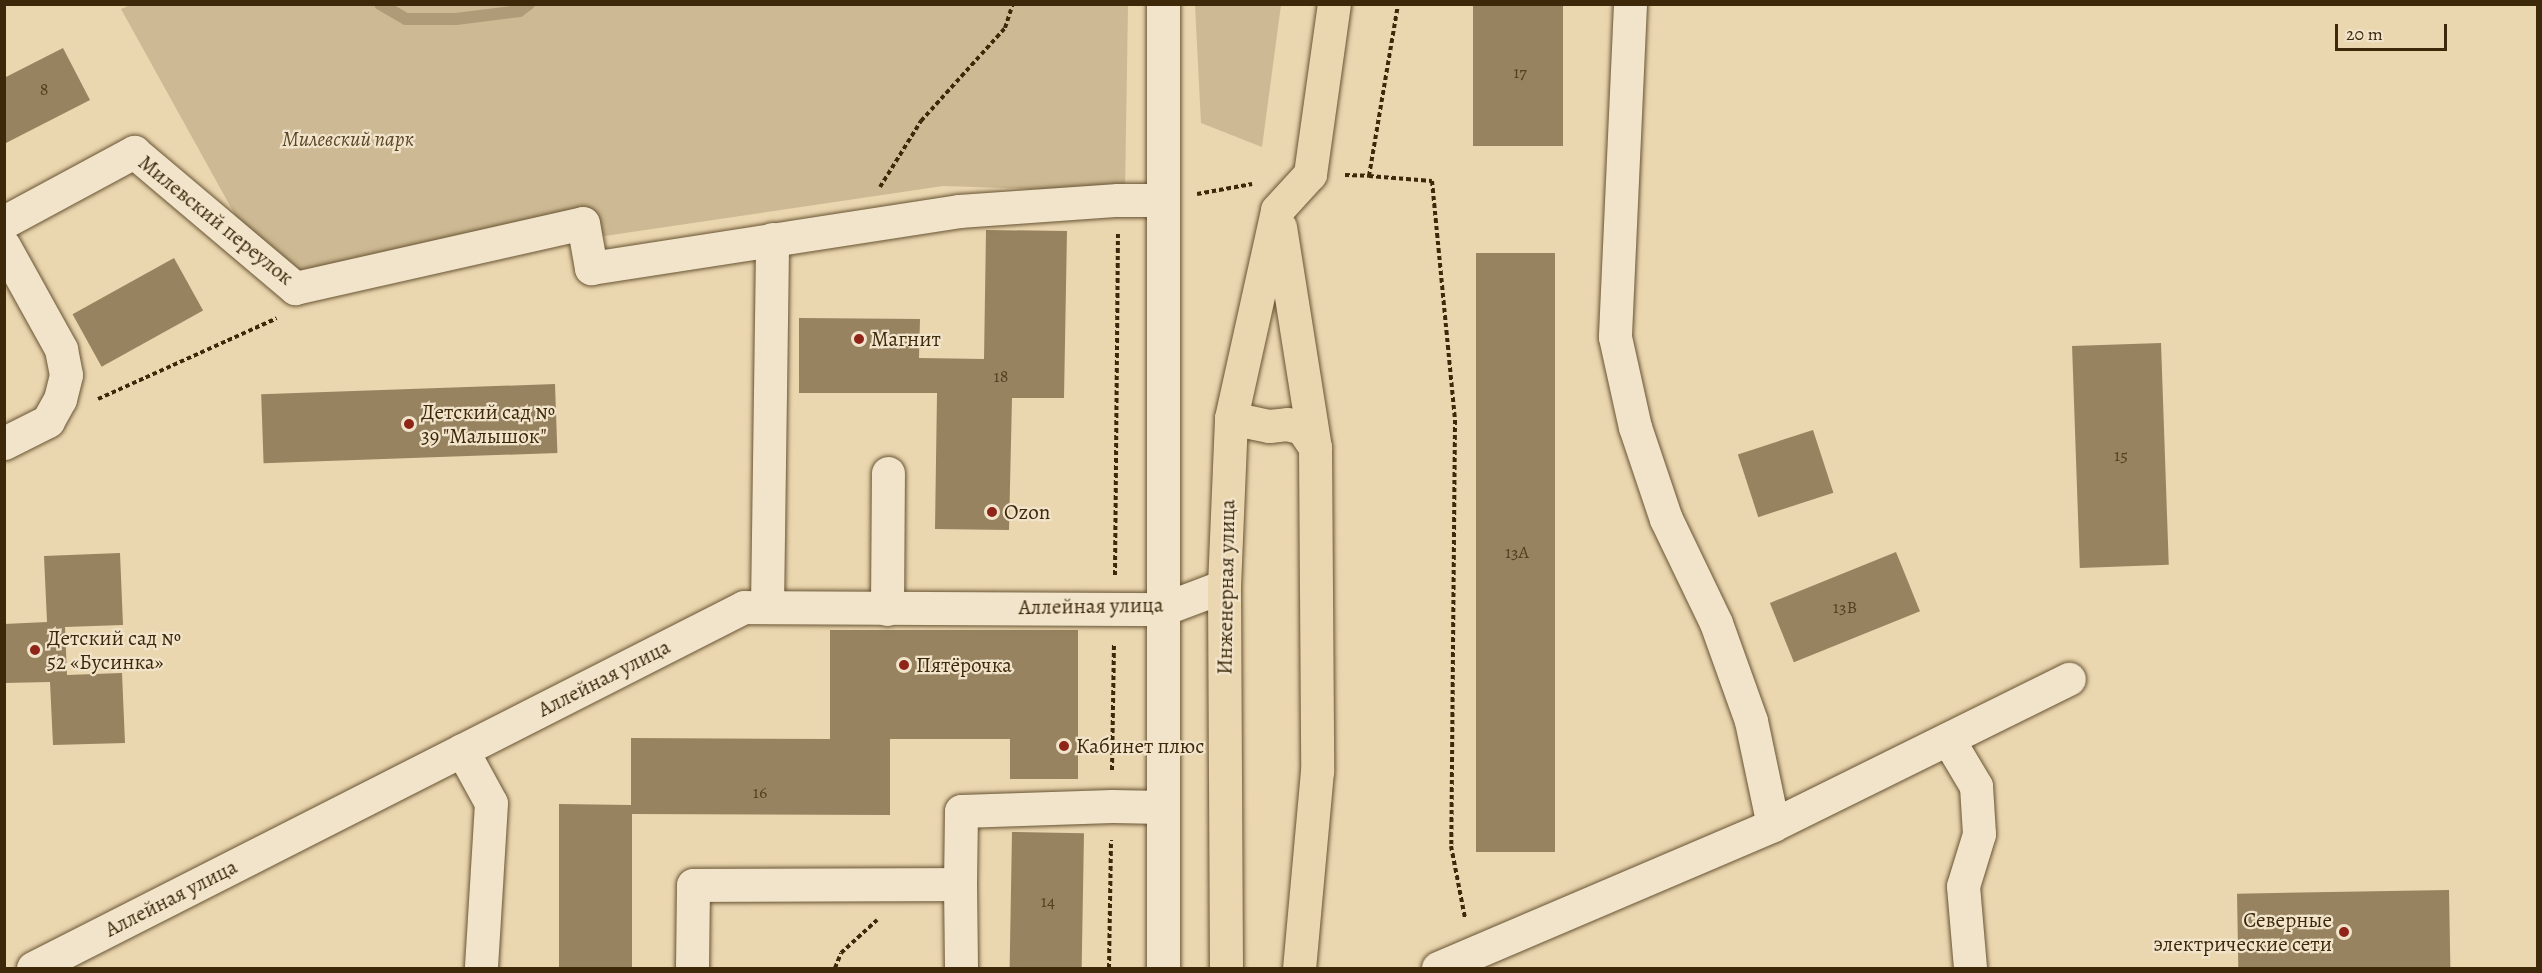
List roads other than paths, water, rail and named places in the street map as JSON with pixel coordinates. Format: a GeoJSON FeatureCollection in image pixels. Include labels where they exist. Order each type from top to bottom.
{"type":"FeatureCollection","features":[{"type":"Feature","properties":{"kind":"main road"},"geometry":{"type":"LineString","coordinates":[[1299,969],[1317,771],[1315,447],[1277,210],[1310,174],[1334,4]]}},
{"type":"Feature","properties":{"kind":"main road","name":"Инженерная улица"},"geometry":{"type":"LineString","coordinates":[[1226,969],[1224,586],[1231,418],[1277,210]]}},
{"type":"Feature","properties":{"kind":"main road"},"geometry":{"type":"LineString","coordinates":[[1231,418],[1269,426],[1287,424],[1302,428],[1315,447]]}},
{"type":"Feature","properties":{"kind":"street"},"geometry":{"type":"LineString","coordinates":[[1163,4],[1163,969]]}},
{"type":"Feature","properties":{"kind":"street"},"geometry":{"type":"LineString","coordinates":[[1630,4],[1615,337],[1635,427],[1666,519],[1716,623],[1751,721],[1773,825]]}},
{"type":"Feature","properties":{"kind":"street","name":"Милевский переулок"},"geometry":{"type":"LineString","coordinates":[[4,222],[134,152],[296,288],[583,223],[591,268],[772,239]]}},
{"type":"Feature","properties":{"kind":"street"},"geometry":{"type":"LineString","coordinates":[[767,607],[772,239],[959,212],[1118,200],[1163,200]]}},
{"type":"Feature","properties":{"kind":"street"},"geometry":{"type":"LineString","coordinates":[[4,246],[61,349],[66,375],[60,399],[48,422],[4,443]]}},
{"type":"Feature","properties":{"kind":"street"},"geometry":{"type":"LineString","coordinates":[[886,609],[888,473]]}},
{"type":"Feature","properties":{"kind":"street","name":"Аллейная улица"},"geometry":{"type":"LineString","coordinates":[[33,969],[744,607],[1163,609],[1224,586]]}},
{"type":"Feature","properties":{"kind":"street"},"geometry":{"type":"LineString","coordinates":[[1449,964],[1773,825],[2069,679]]}},
{"type":"Feature","properties":{"kind":"street"},"geometry":{"type":"LineString","coordinates":[[1948,739],[1976,786],[1979,834],[1963,886],[1970,969]]}},
{"type":"Feature","properties":{"kind":"street"},"geometry":{"type":"LineString","coordinates":[[462,750],[491,803],[481,969]]}},
{"type":"Feature","properties":{"kind":"street"},"geometry":{"type":"LineString","coordinates":[[961,969],[961,811],[1112,806],[1163,807]]}},
{"type":"Feature","properties":{"kind":"street"},"geometry":{"type":"LineString","coordinates":[[692,969],[693,885],[960,884]]}},
{"type":"Feature","properties":{"kind":"waterway"},"geometry":{"type":"LineString","coordinates":[[380,4],[406,19],[456,19],[519,11],[529,4]]}},
{"type":"Feature","properties":{"kind":"place","name":"Магнит"},"geometry":{"type":"Point","coordinates":[859,339]}},
{"type":"Feature","properties":{"kind":"place","name":"Детский сад № 39 \"Малышок\""},"geometry":{"type":"Point","coordinates":[409,424]}},
{"type":"Feature","properties":{"kind":"place","name":"Ozon"},"geometry":{"type":"Point","coordinates":[992,512]}},
{"type":"Feature","properties":{"kind":"place","name":"Детский сад № 52 «Бусинка»"},"geometry":{"type":"Point","coordinates":[35,650]}},
{"type":"Feature","properties":{"kind":"place","name":"Пятёрочка"},"geometry":{"type":"Point","coordinates":[904,665]}},
{"type":"Feature","properties":{"kind":"place","name":"Кабинет плюс"},"geometry":{"type":"Point","coordinates":[1064,746]}},
{"type":"Feature","properties":{"kind":"place","name":"Северные электрические сети"},"geometry":{"type":"Point","coordinates":[2344,932]}},
{"type":"Feature","properties":{"kind":"park label","name":"Милевский парк"},"geometry":{"type":"Point","coordinates":[348,139]}}]}
